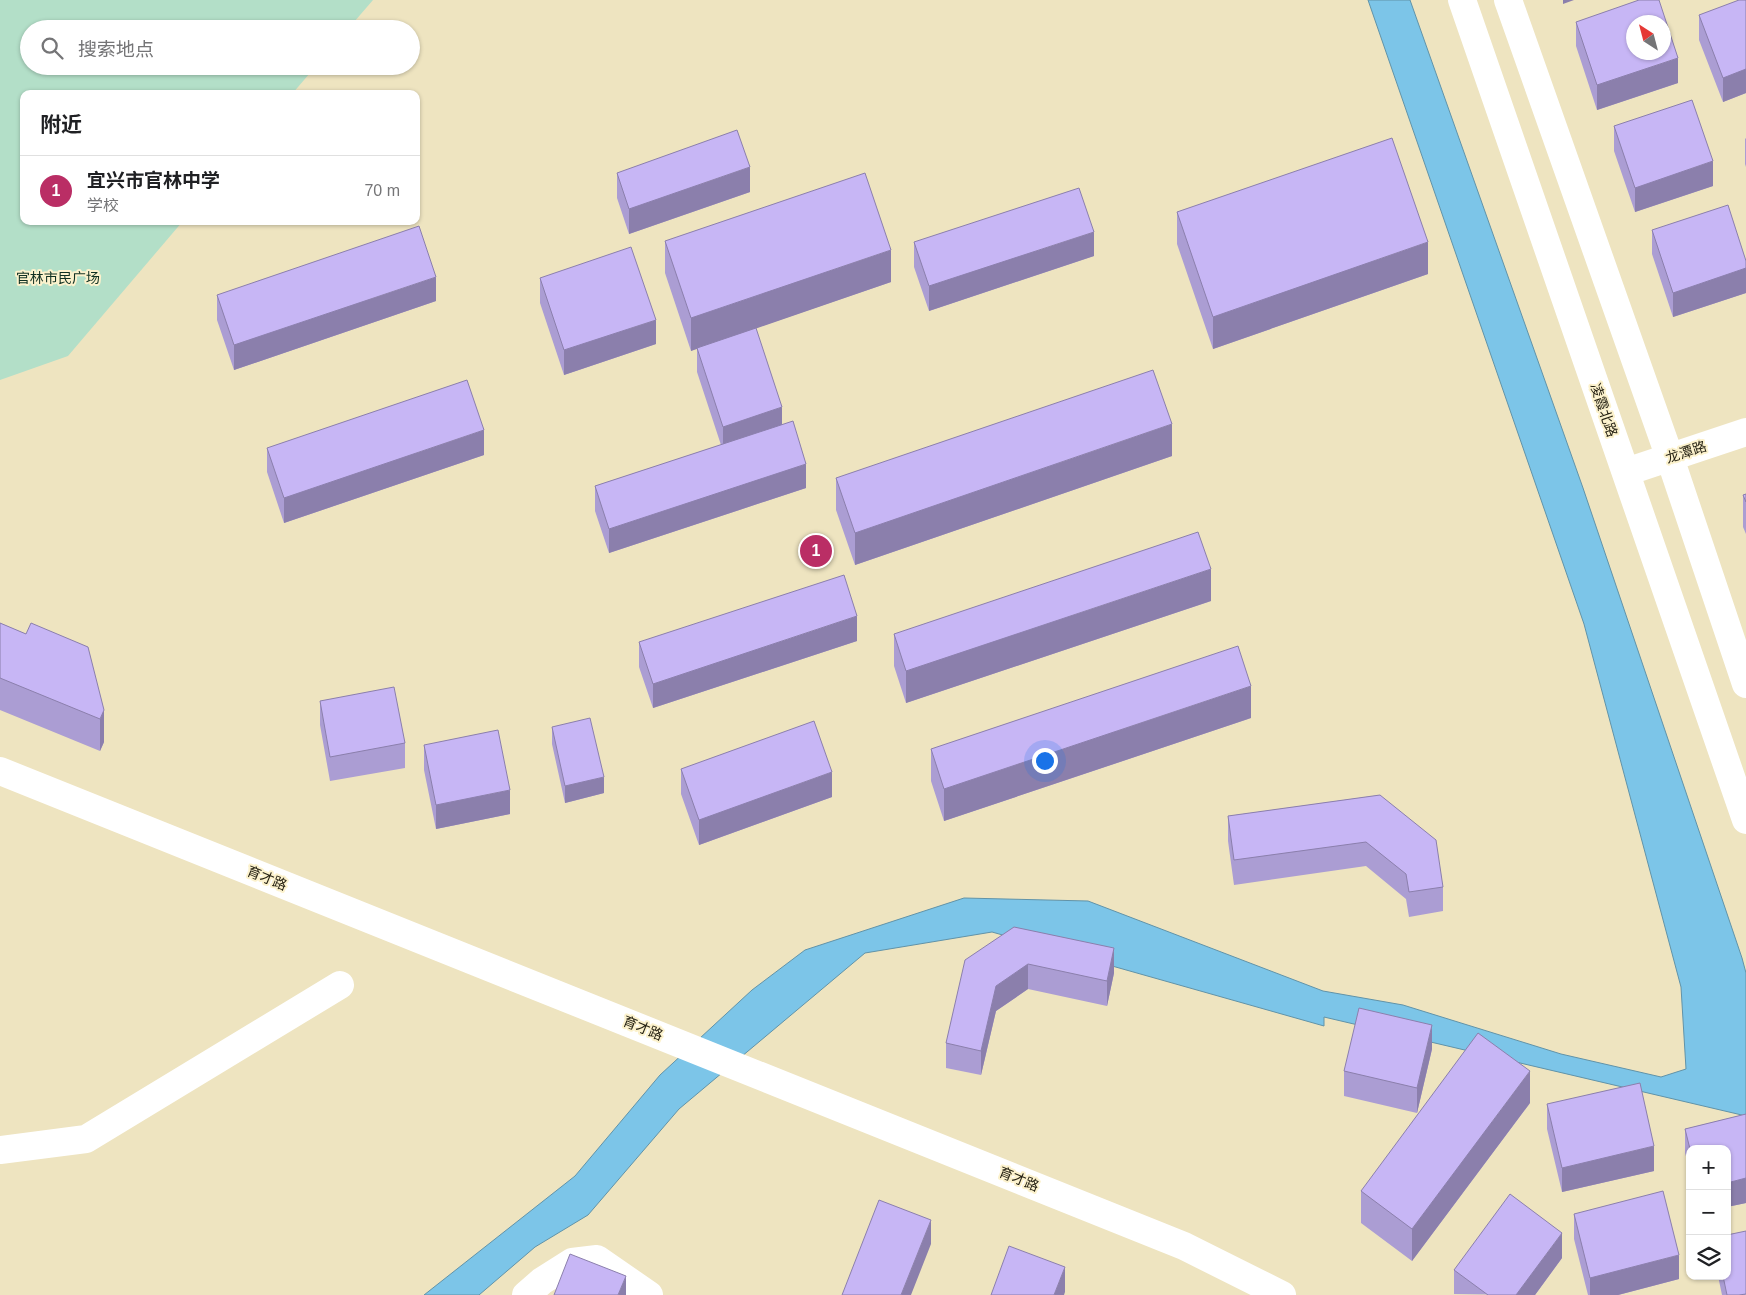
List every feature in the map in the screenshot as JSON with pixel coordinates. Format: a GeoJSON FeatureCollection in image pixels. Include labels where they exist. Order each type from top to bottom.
{"type":"FeatureCollection","features":[{"type":"Feature","properties":{"kind":"street","name":"凌霞北路"},"geometry":{"type":"LineString","coordinates":[[1462,0],[1746,820]]}},
{"type":"Feature","properties":{"kind":"street"},"geometry":{"type":"LineString","coordinates":[[1508,0],[1670,458],[1746,684]]}},
{"type":"Feature","properties":{"kind":"street","name":"龙潭路"},"geometry":{"type":"LineString","coordinates":[[1626,472],[1746,432]]}},
{"type":"Feature","properties":{"kind":"street","name":"育才路"},"geometry":{"type":"LineString","coordinates":[[0,771],[1184,1246],[1282,1295]]}},
{"type":"Feature","properties":{"kind":"street"},"geometry":{"type":"LineString","coordinates":[[0,1150],[86,1139],[340,984]]}},
{"type":"Feature","properties":{"kind":"street"},"geometry":{"type":"LineString","coordinates":[[526,1295],[542,1281],[572,1262],[597,1259],[649,1295]]}},
{"type":"Feature","properties":{"kind":"green space","name":"官林市民广场"},"geometry":{"type":"Polygon","coordinates":[[[0,0],[373,0],[356,20],[20,20],[20,75],[308,75],[295,90],[20,90],[20,225],[180,225],[68,356],[0,380],[0,0]]]}},
{"type":"Feature","properties":{"kind":"water"},"geometry":{"type":"Polygon","coordinates":[[[1368,0],[1410,0],[1583,488],[1746,973],[1746,1116],[1324,1017],[1324,1026],[992,932],[865,953],[679,1109],[588,1215],[535,1247],[479,1295],[424,1295],[575,1176],[660,1075],[752,990],[805,950],[964,898],[1088,901],[1323,991],[1403,1005],[1561,1054],[1661,1077],[1686,1069],[1681,987],[1584,624],[1368,0]]]}},
{"type":"Feature","properties":{"kind":"building"},"geometry":{"type":"Polygon","coordinates":[[[1639,0],[1659,0],[1664,15],[1626,15],[1626,60],[1671,60],[1671,37],[1678,58],[1597,85],[1576,22],[1639,0]]]}},
{"type":"Feature","properties":{"kind":"building"},"geometry":{"type":"Polygon","coordinates":[[[1739,0],[1746,0],[1746,69],[1723,78],[1699,15],[1739,0]]]}},
{"type":"Feature","properties":{"kind":"building"},"geometry":{"type":"Polygon","coordinates":[[[1692,100],[1713,161],[1635,188],[1614,126],[1692,100]]]}},
{"type":"Feature","properties":{"kind":"building"},"geometry":{"type":"Polygon","coordinates":[[[737,130],[750,167],[629,209],[617,173],[737,130]]]}},
{"type":"Feature","properties":{"kind":"building"},"geometry":{"type":"Polygon","coordinates":[[[1392,138],[1428,242],[1213,317],[1177,212],[1392,138]]]}},
{"type":"Feature","properties":{"kind":"building"},"geometry":{"type":"Polygon","coordinates":[[[865,173],[891,250],[691,318],[665,241],[865,173]]]}},
{"type":"Feature","properties":{"kind":"building"},"geometry":{"type":"Polygon","coordinates":[[[1079,188],[1094,232],[929,286],[914,242],[1079,188]]]}},
{"type":"Feature","properties":{"kind":"building"},"geometry":{"type":"Polygon","coordinates":[[[1728,205],[1746,261],[1746,268],[1673,293],[1652,230],[1728,205]]]}},
{"type":"Feature","properties":{"kind":"building"},"geometry":{"type":"Polygon","coordinates":[[[419,226],[436,277],[234,345],[217,295],[419,226]]]}},
{"type":"Feature","properties":{"kind":"building"},"geometry":{"type":"Polygon","coordinates":[[[631,247],[656,320],[564,350],[540,278],[631,247]]]}},
{"type":"Feature","properties":{"kind":"building"},"geometry":{"type":"Polygon","coordinates":[[[756,328],[782,407],[723,427],[697,348],[756,328]]]}},
{"type":"Feature","properties":{"kind":"building"},"geometry":{"type":"Polygon","coordinates":[[[1153,370],[1172,424],[855,533],[836,478],[1153,370]]]}},
{"type":"Feature","properties":{"kind":"building"},"geometry":{"type":"Polygon","coordinates":[[[467,380],[484,430],[284,498],[267,448],[467,380]]]}},
{"type":"Feature","properties":{"kind":"building"},"geometry":{"type":"Polygon","coordinates":[[[793,421],[806,464],[609,529],[595,486],[793,421]]]}},
{"type":"Feature","properties":{"kind":"building"},"geometry":{"type":"Polygon","coordinates":[[[1198,532],[1211,569],[906,671],[894,634],[1198,532]]]}},
{"type":"Feature","properties":{"kind":"building"},"geometry":{"type":"Polygon","coordinates":[[[844,575],[857,616],[653,684],[639,642],[844,575]]]}},
{"type":"Feature","properties":{"kind":"building"},"geometry":{"type":"Polygon","coordinates":[[[0,623],[26,634],[31,623],[88,647],[104,710],[100,719],[0,678],[0,623]]]}},
{"type":"Feature","properties":{"kind":"building"},"geometry":{"type":"Polygon","coordinates":[[[1238,646],[1251,686],[944,789],[931,749],[1238,646]]]}},
{"type":"Feature","properties":{"kind":"building"},"geometry":{"type":"Polygon","coordinates":[[[394,687],[405,743],[330,757],[320,701],[394,687]]]}},
{"type":"Feature","properties":{"kind":"building"},"geometry":{"type":"Polygon","coordinates":[[[590,718],[604,777],[565,786],[552,727],[590,718]]]}},
{"type":"Feature","properties":{"kind":"building"},"geometry":{"type":"Polygon","coordinates":[[[814,721],[832,772],[699,820],[681,769],[814,721]]]}},
{"type":"Feature","properties":{"kind":"building"},"geometry":{"type":"Polygon","coordinates":[[[498,730],[510,790],[436,805],[424,745],[498,730]]]}},
{"type":"Feature","properties":{"kind":"building"},"geometry":{"type":"Polygon","coordinates":[[[1380,795],[1436,840],[1443,887],[1409,892],[1406,874],[1366,842],[1234,860],[1228,816],[1380,795]]]}},
{"type":"Feature","properties":{"kind":"building"},"geometry":{"type":"Polygon","coordinates":[[[1014,927],[1114,948],[1107,981],[1028,964],[996,986],[981,1051],[946,1043],[965,960],[1014,927]]]}},
{"type":"Feature","properties":{"kind":"building"},"geometry":{"type":"Polygon","coordinates":[[[1359,1008],[1432,1025],[1417,1088],[1344,1071],[1359,1008]]]}},
{"type":"Feature","properties":{"kind":"building"},"geometry":{"type":"Polygon","coordinates":[[[1478,1033],[1530,1071],[1412,1229],[1361,1191],[1478,1033]]]}},
{"type":"Feature","properties":{"kind":"building"},"geometry":{"type":"Polygon","coordinates":[[[1640,1083],[1654,1146],[1562,1168],[1547,1104],[1640,1083]]]}},
{"type":"Feature","properties":{"kind":"building"},"geometry":{"type":"Polygon","coordinates":[[[1746,1114],[1746,1178],[1731,1182],[1731,1145],[1689,1145],[1685,1129],[1746,1114]]]}},
{"type":"Feature","properties":{"kind":"building"},"geometry":{"type":"Polygon","coordinates":[[[1663,1191],[1679,1255],[1590,1278],[1574,1214],[1663,1191]]]}},
{"type":"Feature","properties":{"kind":"building"},"geometry":{"type":"Polygon","coordinates":[[[1510,1194],[1562,1233],[1516,1295],[1488,1295],[1454,1270],[1510,1194]]]}},
{"type":"Feature","properties":{"kind":"building"},"geometry":{"type":"Polygon","coordinates":[[[879,1200],[931,1220],[901,1295],[842,1295],[879,1200]]]}},
{"type":"Feature","properties":{"kind":"building"},"geometry":{"type":"Polygon","coordinates":[[[1746,1231],[1746,1294],[1727,1295],[1724,1280],[1731,1280],[1731,1234],[1746,1231]]]}},
{"type":"Feature","properties":{"kind":"building"},"geometry":{"type":"Polygon","coordinates":[[[1009,1246],[1065,1267],[1054,1295],[991,1295],[1009,1246]]]}},
{"type":"Feature","properties":{"kind":"building"},"geometry":{"type":"Polygon","coordinates":[[[570,1254],[626,1276],[618,1295],[554,1295],[570,1254]]]}},
{"type":"Feature","properties":{"kind":"place","name":"宜兴市官林中学"},"geometry":{"type":"Point","coordinates":[816,551]}}]}
